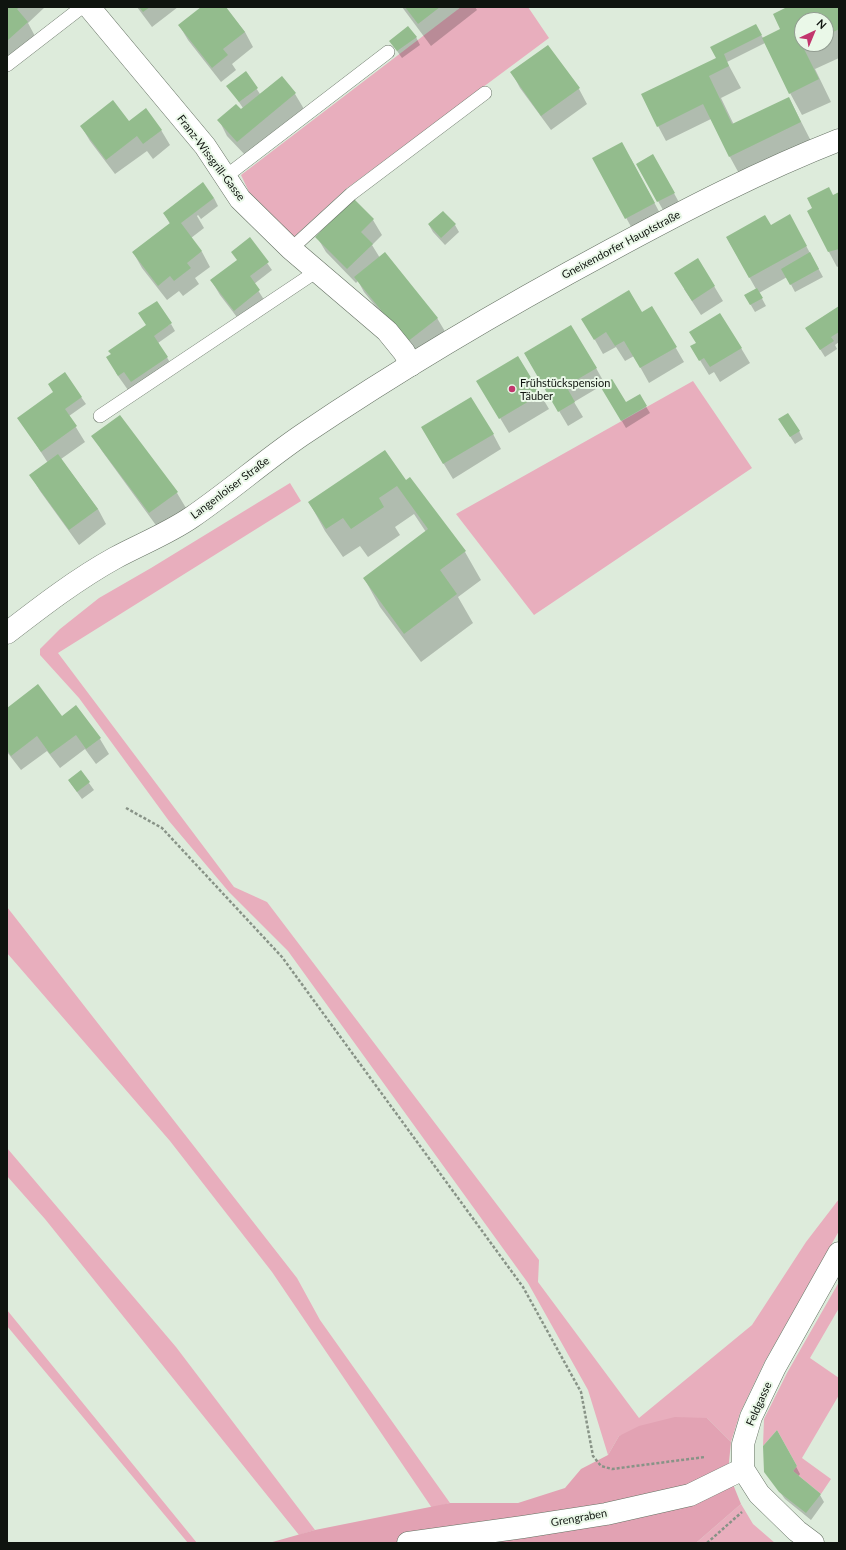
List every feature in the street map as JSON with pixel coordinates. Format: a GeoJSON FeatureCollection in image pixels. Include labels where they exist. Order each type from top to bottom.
{"type":"FeatureCollection","features":[{"type":"Feature","properties":{"kind":"street","name":"Franz-Wissgrill-Gasse"},"geometry":{"type":"LineString","coordinates":[[89,7],[205,146],[240,199],[291,249],[386,331],[404,352],[411,365]]}},
{"type":"Feature","properties":{"kind":"street","name":"Gneixendorfer Hauptstraße"},"geometry":{"type":"LineString","coordinates":[[411,365],[506,308],[657,225],[760,174],[839,140]]}},
{"type":"Feature","properties":{"kind":"street","name":"Langenloiser Straße"},"geometry":{"type":"LineString","coordinates":[[7,633],[78,579],[187,521],[300,436],[411,365]]}},
{"type":"Feature","properties":{"kind":"street","name":"Feldgasse"},"geometry":{"type":"LineString","coordinates":[[743,1469],[743,1444],[751,1418],[775,1367],[839,1253]]}},
{"type":"Feature","properties":{"kind":"street"},"geometry":{"type":"LineString","coordinates":[[743,1469],[759,1494],[797,1531],[813,1543]]}},
{"type":"Feature","properties":{"kind":"street","name":"Grengraben"},"geometry":{"type":"LineString","coordinates":[[408,1543],[598,1515],[690,1495],[743,1469]]}},
{"type":"Feature","properties":{"kind":"lane"},"geometry":{"type":"LineString","coordinates":[[7,65],[82,7]]}},
{"type":"Feature","properties":{"kind":"lane"},"geometry":{"type":"LineString","coordinates":[[225,177],[388,52]]}},
{"type":"Feature","properties":{"kind":"lane"},"geometry":{"type":"LineString","coordinates":[[291,249],[351,194],[485,93]]}},
{"type":"Feature","properties":{"kind":"lane"},"geometry":{"type":"LineString","coordinates":[[100,416],[317,271]]}},
{"type":"Feature","properties":{"kind":"path"},"geometry":{"type":"LineString","coordinates":[[126,808],[162,828],[282,957],[523,1287],[581,1392],[593,1456],[601,1466],[612,1469],[724,1455],[743,1444]]}},
{"type":"Feature","properties":{"kind":"path"},"geometry":{"type":"LineString","coordinates":[[707,1543],[736,1519],[759,1494]]}},
{"type":"Feature","properties":{"kind":"shaded area"},"geometry":{"type":"Polygon","coordinates":[[[461,7],[528,7],[549,38],[346,189],[294,237],[249,192],[241,175],[461,7]]]}},
{"type":"Feature","properties":{"kind":"shaded area"},"geometry":{"type":"Polygon","coordinates":[[[693,381],[752,468],[534,615],[456,514],[693,381]]]}},
{"type":"Feature","properties":{"kind":"shaded area"},"geometry":{"type":"Polygon","coordinates":[[[290,483],[301,501],[58,653],[234,887],[267,902],[539,1260],[538,1282],[639,1418],[752,1325],[806,1242],[839,1199],[839,1231],[764,1363],[740,1413],[731,1442],[707,1418],[619,1436],[608,1455],[588,1390],[528,1283],[288,951],[229,892],[169,821],[79,698],[40,655],[40,649],[60,629],[99,598],[290,483]]]}},
{"type":"Feature","properties":{"kind":"shaded area"},"geometry":{"type":"Polygon","coordinates":[[[7,907],[297,1278],[320,1320],[450,1503],[432,1508],[272,1272],[170,1141],[7,953],[7,907]]]}},
{"type":"Feature","properties":{"kind":"shaded area"},"geometry":{"type":"Polygon","coordinates":[[[7,1148],[176,1347],[315,1530],[299,1535],[45,1219],[7,1176],[7,1148]]]}},
{"type":"Feature","properties":{"kind":"shaded area"},"geometry":{"type":"Polygon","coordinates":[[[839,1282],[839,1308],[810,1358],[839,1378],[839,1395],[802,1458],[831,1479],[821,1494],[793,1471],[797,1466],[777,1430],[763,1446],[764,1419],[787,1373],[839,1282]]]}},
{"type":"Feature","properties":{"kind":"shaded area"},"geometry":{"type":"Polygon","coordinates":[[[7,1310],[197,1543],[188,1543],[7,1326],[7,1310]]]}},
{"type":"Feature","properties":{"kind":"shaded area"},"geometry":{"type":"Polygon","coordinates":[[[675,1417],[707,1418],[731,1442],[728,1472],[741,1504],[696,1543],[269,1543],[315,1530],[450,1503],[518,1503],[565,1488],[581,1469],[608,1455],[619,1436],[639,1426],[675,1417]]]}},
{"type":"Feature","properties":{"kind":"shaded area"},"geometry":{"type":"Polygon","coordinates":[[[741,1504],[753,1524],[775,1543],[696,1543],[741,1504]]]}},
{"type":"Feature","properties":{"kind":"building"},"geometry":{"type":"Polygon","coordinates":[[[7,7],[20,7],[17,9],[28,22],[8,40],[7,7]]]}},
{"type":"Feature","properties":{"kind":"building"},"geometry":{"type":"Polygon","coordinates":[[[139,7],[150,7],[143,12],[139,7]]]}},
{"type":"Feature","properties":{"kind":"building"},"geometry":{"type":"Polygon","coordinates":[[[201,7],[226,7],[245,32],[223,49],[228,55],[212,68],[178,25],[201,7]]]}},
{"type":"Feature","properties":{"kind":"building"},"geometry":{"type":"Polygon","coordinates":[[[405,7],[440,7],[418,24],[405,7]]]}},
{"type":"Feature","properties":{"kind":"building"},"geometry":{"type":"Polygon","coordinates":[[[787,7],[839,7],[839,29],[834,32],[834,12],[794,12],[794,52],[806,52],[819,79],[789,94],[762,38],[780,29],[773,14],[787,7]]]}},
{"type":"Feature","properties":{"kind":"building"},"geometry":{"type":"Polygon","coordinates":[[[756,24],[762,35],[724,54],[729,66],[709,76],[732,124],[789,97],[801,122],[729,157],[703,104],[657,127],[641,94],[716,58],[710,47],[756,24]]]}},
{"type":"Feature","properties":{"kind":"building"},"geometry":{"type":"Polygon","coordinates":[[[408,26],[417,37],[397,51],[389,41],[408,26]]]}},
{"type":"Feature","properties":{"kind":"building"},"geometry":{"type":"Polygon","coordinates":[[[548,45],[580,88],[541,116],[510,72],[548,45]]]}},
{"type":"Feature","properties":{"kind":"building"},"geometry":{"type":"Polygon","coordinates":[[[246,71],[258,88],[239,102],[226,86],[246,71]]]}},
{"type":"Feature","properties":{"kind":"building"},"geometry":{"type":"Polygon","coordinates":[[[282,76],[296,93],[237,142],[217,120],[236,104],[241,109],[282,76]]]}},
{"type":"Feature","properties":{"kind":"building"},"geometry":{"type":"Polygon","coordinates":[[[113,100],[129,121],[146,108],[162,130],[143,144],[137,136],[106,160],[80,126],[113,100]]]}},
{"type":"Feature","properties":{"kind":"building"},"geometry":{"type":"Polygon","coordinates":[[[622,142],[655,203],[625,219],[592,158],[622,142]]]}},
{"type":"Feature","properties":{"kind":"building"},"geometry":{"type":"Polygon","coordinates":[[[653,154],[675,193],[657,202],[636,164],[653,154]]]}},
{"type":"Feature","properties":{"kind":"building"},"geometry":{"type":"Polygon","coordinates":[[[203,182],[214,198],[181,223],[202,251],[187,263],[191,268],[174,281],[170,276],[158,286],[132,252],[170,223],[163,213],[203,182]]]}},
{"type":"Feature","properties":{"kind":"building"},"geometry":{"type":"Polygon","coordinates":[[[829,187],[833,195],[839,192],[839,249],[828,252],[807,211],[812,208],[807,198],[829,187]]]}},
{"type":"Feature","properties":{"kind":"building"},"geometry":{"type":"Polygon","coordinates":[[[354,199],[374,219],[361,232],[373,244],[347,269],[315,237],[354,199]]]}},
{"type":"Feature","properties":{"kind":"building"},"geometry":{"type":"Polygon","coordinates":[[[443,211],[456,224],[441,238],[428,224],[443,211]]]}},
{"type":"Feature","properties":{"kind":"building"},"geometry":{"type":"Polygon","coordinates":[[[790,214],[807,246],[749,278],[726,237],[765,215],[771,225],[790,214]]]}},
{"type":"Feature","properties":{"kind":"building"},"geometry":{"type":"Polygon","coordinates":[[[250,237],[269,262],[250,276],[260,290],[234,311],[210,280],[237,260],[231,252],[250,237]]]}},
{"type":"Feature","properties":{"kind":"building"},"geometry":{"type":"Polygon","coordinates":[[[385,252],[438,318],[407,342],[354,277],[385,252]]]}},
{"type":"Feature","properties":{"kind":"building"},"geometry":{"type":"Polygon","coordinates":[[[810,252],[819,269],[790,285],[781,269],[810,252]]]}},
{"type":"Feature","properties":{"kind":"building"},"geometry":{"type":"Polygon","coordinates":[[[698,258],[715,286],[692,301],[674,273],[698,258]]]}},
{"type":"Feature","properties":{"kind":"building"},"geometry":{"type":"Polygon","coordinates":[[[757,288],[763,298],[750,305],[744,295],[757,288]]]}},
{"type":"Feature","properties":{"kind":"building"},"geometry":{"type":"Polygon","coordinates":[[[629,290],[642,312],[652,306],[677,347],[640,368],[624,341],[615,346],[606,332],[594,340],[581,319],[629,290]]]}},
{"type":"Feature","properties":{"kind":"building"},"geometry":{"type":"Polygon","coordinates":[[[157,301],[172,323],[154,336],[168,357],[131,382],[124,372],[118,376],[106,357],[111,354],[108,351],[146,325],[138,313],[157,301]]]}},
{"type":"Feature","properties":{"kind":"building"},"geometry":{"type":"Polygon","coordinates":[[[839,306],[839,332],[831,337],[834,341],[820,350],[805,328],[839,306]]]}},
{"type":"Feature","properties":{"kind":"building"},"geometry":{"type":"Polygon","coordinates":[[[720,313],[742,348],[710,367],[704,358],[699,361],[690,346],[696,343],[689,332],[720,313]]]}},
{"type":"Feature","properties":{"kind":"building"},"geometry":{"type":"Polygon","coordinates":[[[571,325],[597,368],[566,386],[575,402],[558,412],[524,353],[571,325]]]}},
{"type":"Feature","properties":{"kind":"building"},"geometry":{"type":"Polygon","coordinates":[[[518,356],[541,394],[499,419],[476,381],[518,356]]]}},
{"type":"Feature","properties":{"kind":"building"},"geometry":{"type":"Polygon","coordinates":[[[65,372],[82,397],[65,409],[77,426],[41,452],[17,418],[53,392],[48,384],[65,372]]]}},
{"type":"Feature","properties":{"kind":"building"},"geometry":{"type":"Polygon","coordinates":[[[612,379],[626,402],[640,394],[647,406],[621,421],[600,386],[612,379]]]}},
{"type":"Feature","properties":{"kind":"building"},"geometry":{"type":"Polygon","coordinates":[[[471,397],[494,434],[443,464],[421,427],[471,397]]]}},
{"type":"Feature","properties":{"kind":"building"},"geometry":{"type":"Polygon","coordinates":[[[788,413],[800,431],[790,437],[778,419],[788,413]]]}},
{"type":"Feature","properties":{"kind":"building"},"geometry":{"type":"Polygon","coordinates":[[[120,415],[178,492],[149,513],[91,436],[120,415]]]}},
{"type":"Feature","properties":{"kind":"building"},"geometry":{"type":"Polygon","coordinates":[[[385,450],[406,480],[410,477],[466,551],[440,570],[457,594],[404,634],[363,578],[428,529],[397,486],[379,498],[384,507],[351,529],[343,518],[326,529],[308,502],[385,450]]]}},
{"type":"Feature","properties":{"kind":"building"},"geometry":{"type":"Polygon","coordinates":[[[58,454],[98,509],[69,530],[29,475],[58,454]]]}},
{"type":"Feature","properties":{"kind":"building"},"geometry":{"type":"Polygon","coordinates":[[[38,684],[62,716],[76,705],[101,738],[86,749],[76,735],[50,754],[37,736],[11,756],[7,750],[7,708],[38,684]]]}},
{"type":"Feature","properties":{"kind":"building"},"geometry":{"type":"Polygon","coordinates":[[[81,770],[90,782],[77,792],[68,780],[81,770]]]}},
{"type":"Feature","properties":{"kind":"building"},"geometry":{"type":"Polygon","coordinates":[[[777,1430],[797,1466],[793,1471],[821,1494],[806,1513],[779,1492],[764,1472],[763,1446],[777,1430]]]}},
{"type":"Feature","properties":{"kind":"place","name":"Frühstückspension Täuber"},"geometry":{"type":"Point","coordinates":[512,389]}}]}
